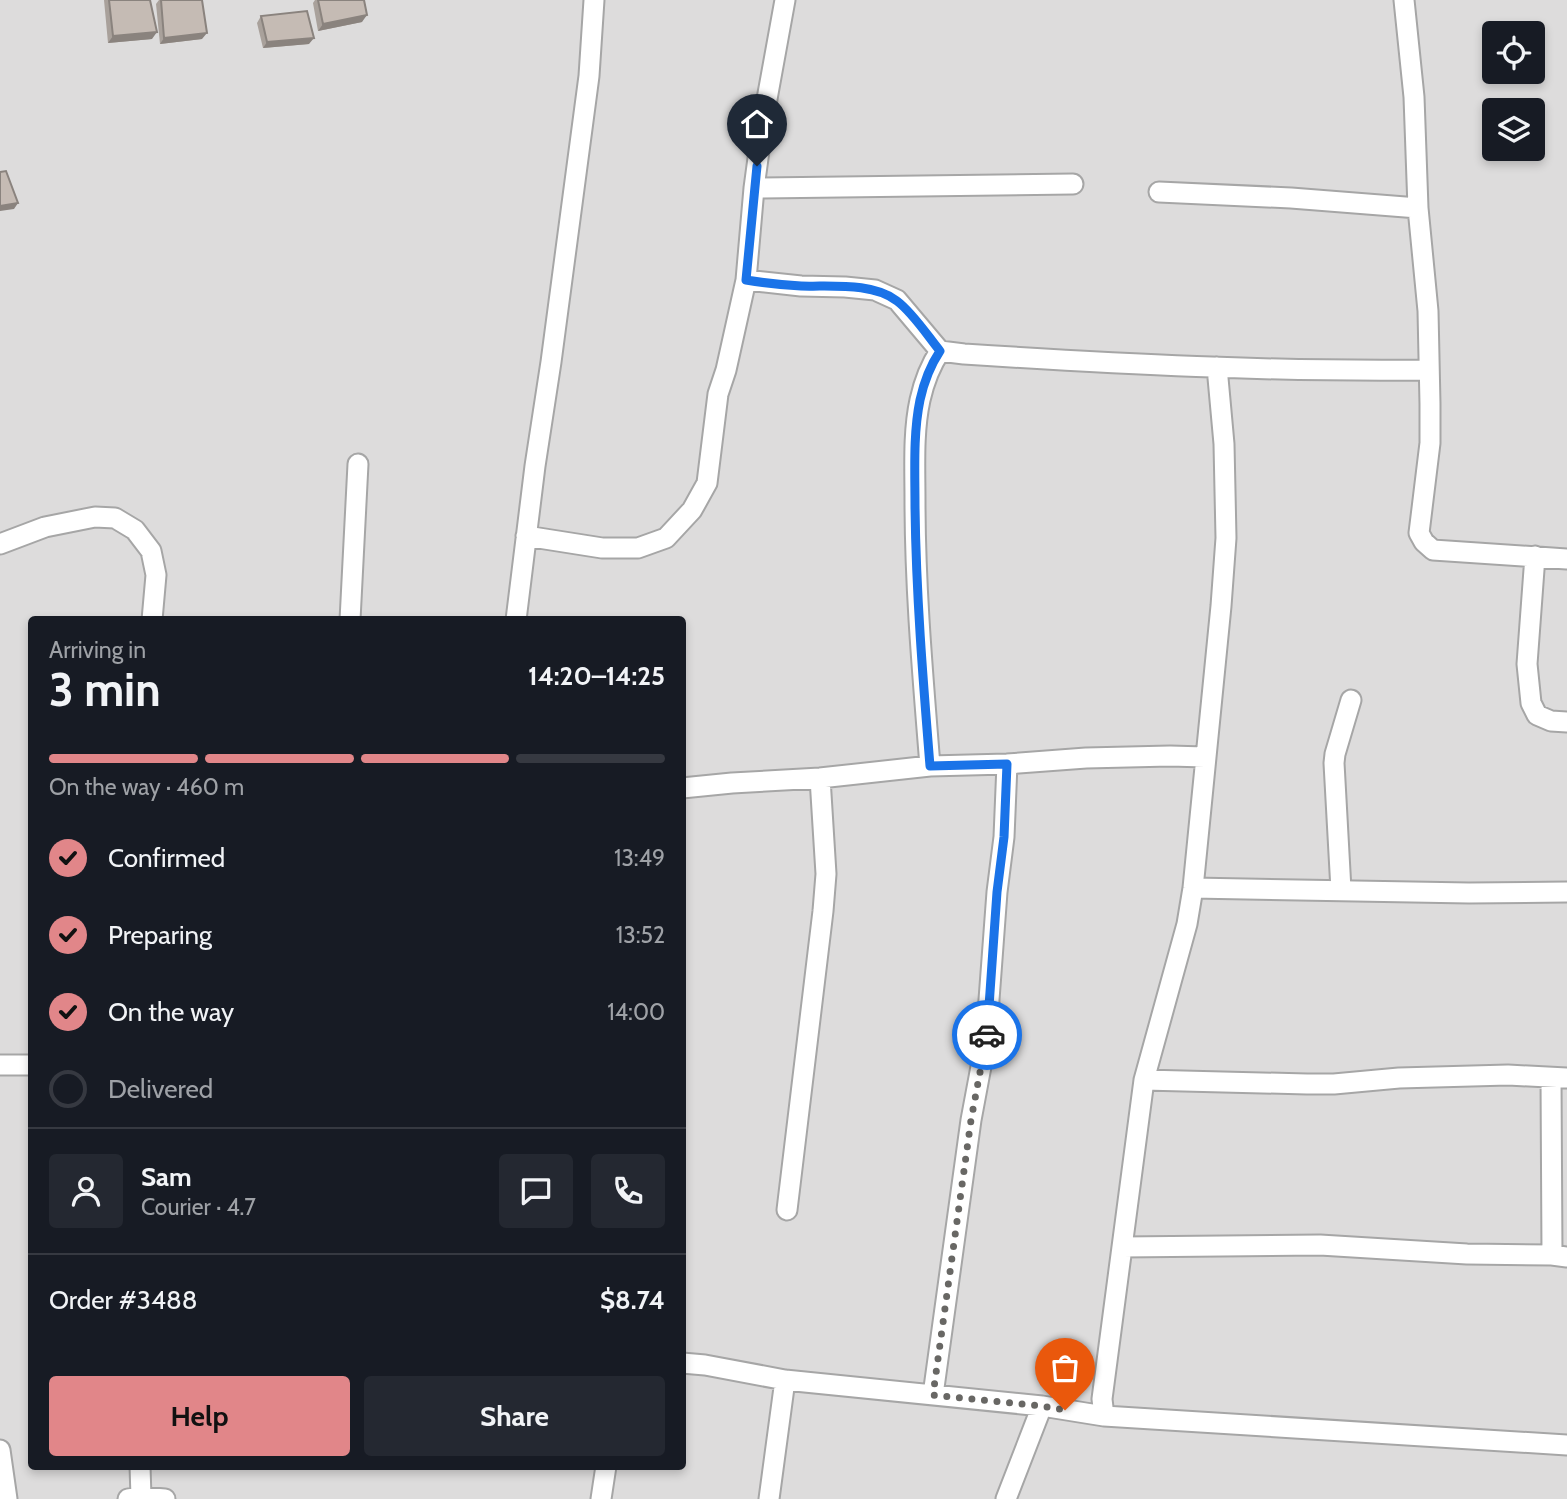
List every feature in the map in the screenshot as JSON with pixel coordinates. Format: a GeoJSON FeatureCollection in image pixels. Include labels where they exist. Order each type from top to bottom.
{"type":"FeatureCollection","features":[{"type":"Feature","properties":{"kind":"street"},"geometry":{"type":"LineString","coordinates":[[516,616],[589,76],[594,0]]}},
{"type":"Feature","properties":{"kind":"street"},"geometry":{"type":"LineString","coordinates":[[526,536],[602,548],[638,548],[666,538],[692,510],[707,484],[718,394],[746,280],[763,121],[785,0]]}},
{"type":"Feature","properties":{"kind":"street"},"geometry":{"type":"LineString","coordinates":[[1404,0],[1414,97],[1429,370],[1430,443],[1419,533],[1433,550],[1567,559]]}},
{"type":"Feature","properties":{"kind":"street"},"geometry":{"type":"LineString","coordinates":[[754,188],[1073,184]]}},
{"type":"Feature","properties":{"kind":"street"},"geometry":{"type":"LineString","coordinates":[[1159,192],[1291,198],[1418,208]]}},
{"type":"Feature","properties":{"kind":"street"},"geometry":{"type":"LineString","coordinates":[[746,280],[780,285],[875,290],[897,300],[940,351],[1097,363],[1365,371],[1429,370]]}},
{"type":"Feature","properties":{"kind":"street"},"geometry":{"type":"LineString","coordinates":[[930,766],[915,539],[915,451],[920,399],[929,369],[940,351]]}},
{"type":"Feature","properties":{"kind":"street"},"geometry":{"type":"LineString","coordinates":[[1104,1416],[1102,1399],[1144,1080],[1187,924],[1193,888],[1226,538],[1224,444],[1217,367]]}},
{"type":"Feature","properties":{"kind":"street"},"geometry":{"type":"LineString","coordinates":[[349,616],[358,464]]}},
{"type":"Feature","properties":{"kind":"street"},"geometry":{"type":"LineString","coordinates":[[0,544],[45,527],[95,517],[115,518],[135,530],[151,551],[156,575],[152,616]]}},
{"type":"Feature","properties":{"kind":"street"},"geometry":{"type":"LineString","coordinates":[[1535,556],[1527,664],[1531,703],[1537,715],[1550,721],[1567,722]]}},
{"type":"Feature","properties":{"kind":"street"},"geometry":{"type":"LineString","coordinates":[[1340,890],[1334,764],[1351,700]]}},
{"type":"Feature","properties":{"kind":"street"},"geometry":{"type":"LineString","coordinates":[[686,788],[820,778],[930,766],[1086,758],[1205,757]]}},
{"type":"Feature","properties":{"kind":"street"},"geometry":{"type":"LineString","coordinates":[[933,1395],[971,1120],[986,1040],[997,892],[1004,837],[1007,764]]}},
{"type":"Feature","properties":{"kind":"street"},"geometry":{"type":"LineString","coordinates":[[787,1210],[826,874],[820,778]]}},
{"type":"Feature","properties":{"kind":"street"},"geometry":{"type":"LineString","coordinates":[[1193,888],[1567,892]]}},
{"type":"Feature","properties":{"kind":"street"},"geometry":{"type":"LineString","coordinates":[[0,1065],[28,1065]]}},
{"type":"Feature","properties":{"kind":"street"},"geometry":{"type":"LineString","coordinates":[[1122,1247],[1321,1245],[1467,1254],[1560,1256],[1559,1078],[1508,1075],[1399,1078],[1335,1084],[1144,1080]]}},
{"type":"Feature","properties":{"kind":"street"},"geometry":{"type":"LineString","coordinates":[[686,1363],[785,1380],[1042,1406],[1104,1416],[1567,1445]]}},
{"type":"Feature","properties":{"kind":"street"},"geometry":{"type":"LineString","coordinates":[[769,1499],[785,1380]]}},
{"type":"Feature","properties":{"kind":"street"},"geometry":{"type":"LineString","coordinates":[[1006,1499],[1042,1406]]}},
{"type":"Feature","properties":{"kind":"street"},"geometry":{"type":"LineString","coordinates":[[0,1450],[7,1499]]}},
{"type":"Feature","properties":{"kind":"street"},"geometry":{"type":"LineString","coordinates":[[139,1470],[134,1498],[165,1499]]}},
{"type":"Feature","properties":{"kind":"street"},"geometry":{"type":"LineString","coordinates":[[601,1499],[605,1470]]}},
{"type":"Feature","properties":{"kind":"shaded area"},"geometry":{"type":"Polygon","coordinates":[[[0,0],[1567,0],[1567,1499],[0,1499],[0,0]]]}},
{"type":"Feature","properties":{"kind":"building"},"geometry":{"type":"Polygon","coordinates":[[[109,0],[150,0],[157,32],[113,36],[109,0]]]}},
{"type":"Feature","properties":{"kind":"building"},"geometry":{"type":"Polygon","coordinates":[[[161,0],[202,0],[207,33],[164,38],[161,0]]]}},
{"type":"Feature","properties":{"kind":"building"},"geometry":{"type":"Polygon","coordinates":[[[318,0],[364,0],[367,15],[323,24],[318,0]]]}},
{"type":"Feature","properties":{"kind":"building"},"geometry":{"type":"Polygon","coordinates":[[[307,11],[314,38],[267,42],[261,16],[307,11]]]}},
{"type":"Feature","properties":{"kind":"building"},"geometry":{"type":"Polygon","coordinates":[[[6,171],[18,203],[0,206],[0,172],[6,171]]]}},
{"type":"Feature","properties":{"kind":"way so far"},"geometry":{"type":"LineString","coordinates":[[987,1035],[971,1120],[933,1395],[1065,1410]]}},
{"type":"Feature","properties":{"kind":"route"},"geometry":{"type":"LineString","coordinates":[[757,166],[746,280],[769,284],[875,290],[897,300],[940,351],[929,369],[916,424],[915,539],[920,636],[930,766],[1007,764],[1004,837],[997,892],[987,1035]]}}]}
